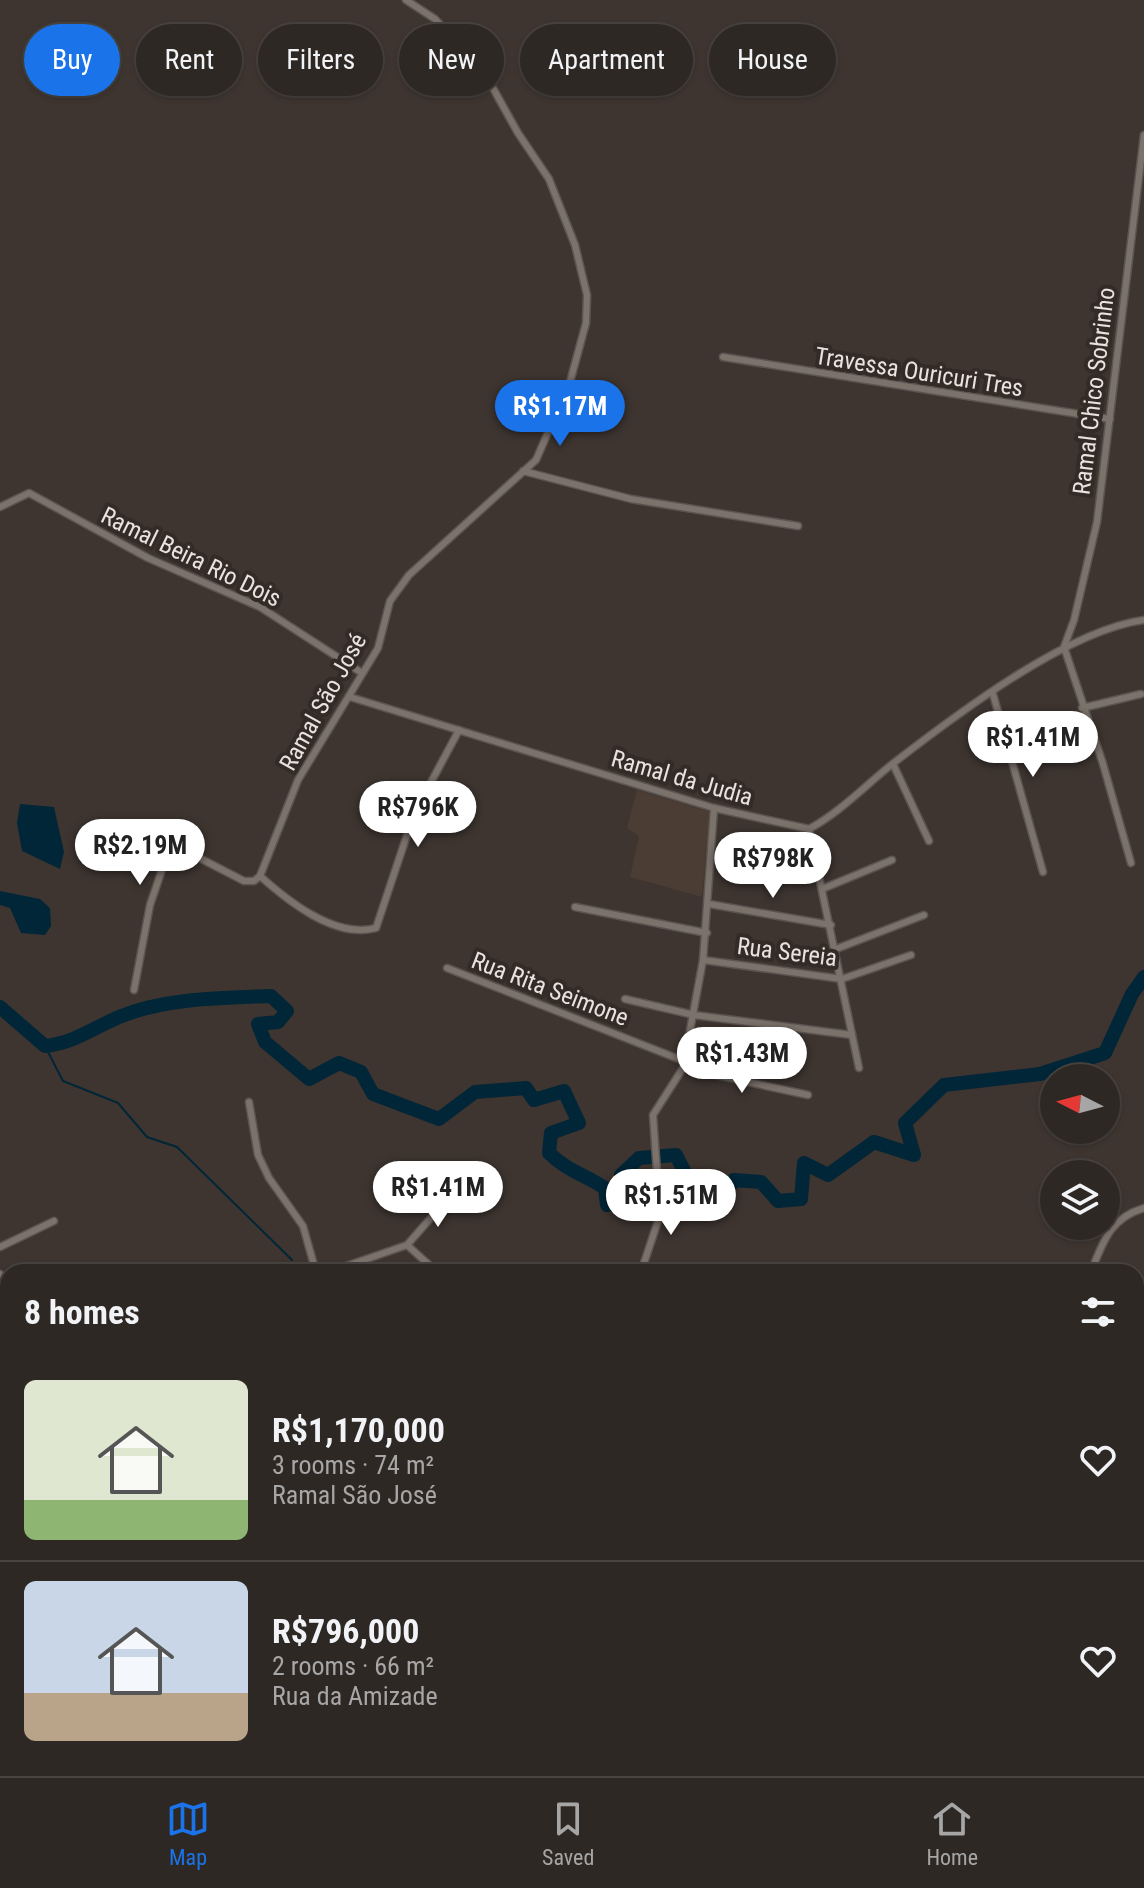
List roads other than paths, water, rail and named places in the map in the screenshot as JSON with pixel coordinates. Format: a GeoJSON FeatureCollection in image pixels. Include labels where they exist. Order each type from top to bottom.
{"type":"FeatureCollection","features":[{"type":"Feature","properties":{"kind":"street","name":"Ramal São José"},"geometry":{"type":"LineString","coordinates":[[260,876],[298,780],[378,648],[390,601],[409,575],[536,460],[570,382],[586,323],[587,295],[575,245],[549,179],[518,133],[484,72],[435,19],[406,0]]}},
{"type":"Feature","properties":{"kind":"street","name":"Ramal Chico Sobrinho"},"geometry":{"type":"LineString","coordinates":[[1064,647],[1074,620],[1097,522],[1144,135]]}},
{"type":"Feature","properties":{"kind":"street","name":"Travessa Ouricuri Tres"},"geometry":{"type":"LineString","coordinates":[[723,357],[1110,419]]}},
{"type":"Feature","properties":{"kind":"street"},"geometry":{"type":"LineString","coordinates":[[523,471],[631,499],[798,526]]}},
{"type":"Feature","properties":{"kind":"street","name":"Ramal Beira Rio Dois"},"geometry":{"type":"LineString","coordinates":[[0,507],[29,493],[160,564],[260,607],[362,673]]}},
{"type":"Feature","properties":{"kind":"street"},"geometry":{"type":"LineString","coordinates":[[859,1068],[809,829],[960,712],[1064,647],[1115,626],[1144,620]]}},
{"type":"Feature","properties":{"kind":"street"},"geometry":{"type":"LineString","coordinates":[[1064,647],[1103,764],[1131,863]]}},
{"type":"Feature","properties":{"kind":"street"},"geometry":{"type":"LineString","coordinates":[[993,694],[1043,872]]}},
{"type":"Feature","properties":{"kind":"street"},"geometry":{"type":"LineString","coordinates":[[1082,708],[1141,694]]}},
{"type":"Feature","properties":{"kind":"street","name":"Ramal da Judia"},"geometry":{"type":"LineString","coordinates":[[350,697],[714,808],[809,829]]}},
{"type":"Feature","properties":{"kind":"street"},"geometry":{"type":"LineString","coordinates":[[134,990],[150,905],[167,855],[180,848],[239,879],[250,882],[260,876],[309,915],[374,929],[414,814],[459,730]]}},
{"type":"Feature","properties":{"kind":"street"},"geometry":{"type":"LineString","coordinates":[[893,764],[929,841]]}},
{"type":"Feature","properties":{"kind":"street"},"geometry":{"type":"LineString","coordinates":[[644,1264],[656,1233],[660,1192],[652,1135],[655,1111],[684,1065],[694,1015],[707,933],[714,808]]}},
{"type":"Feature","properties":{"kind":"street"},"geometry":{"type":"LineString","coordinates":[[822,889],[892,860]]}},
{"type":"Feature","properties":{"kind":"street"},"geometry":{"type":"LineString","coordinates":[[709,904],[831,925]]}},
{"type":"Feature","properties":{"kind":"street"},"geometry":{"type":"LineString","coordinates":[[575,907],[707,933]]}},
{"type":"Feature","properties":{"kind":"street"},"geometry":{"type":"LineString","coordinates":[[836,949],[924,915]]}},
{"type":"Feature","properties":{"kind":"street","name":"Rua Sereia"},"geometry":{"type":"LineString","coordinates":[[703,960],[842,979],[911,955]]}},
{"type":"Feature","properties":{"kind":"street","name":"Rua Rita Seimone"},"geometry":{"type":"LineString","coordinates":[[447,968],[684,1065],[808,1095]]}},
{"type":"Feature","properties":{"kind":"street"},"geometry":{"type":"LineString","coordinates":[[625,999],[694,1015],[852,1035]]}},
{"type":"Feature","properties":{"kind":"street"},"geometry":{"type":"LineString","coordinates":[[249,1102],[258,1155],[269,1178],[303,1226],[314,1264]]}},
{"type":"Feature","properties":{"kind":"street"},"geometry":{"type":"LineString","coordinates":[[352,1264],[407,1245],[451,1195],[483,1201]]}},
{"type":"Feature","properties":{"kind":"street"},"geometry":{"type":"LineString","coordinates":[[1094,1264],[1108,1231],[1131,1212],[1144,1208]]}},
{"type":"Feature","properties":{"kind":"street"},"geometry":{"type":"LineString","coordinates":[[0,1247],[54,1221]]}},
{"type":"Feature","properties":{"kind":"street"},"geometry":{"type":"LineString","coordinates":[[407,1245],[428,1264]]}},
{"type":"Feature","properties":{"kind":"water"},"geometry":{"type":"Polygon","coordinates":[[[20,804],[54,807],[64,852],[60,869],[22,851],[17,823],[20,804]]]}},
{"type":"Feature","properties":{"kind":"water"},"geometry":{"type":"Polygon","coordinates":[[[0,891],[40,899],[50,908],[51,926],[45,935],[21,933],[10,908],[0,905],[0,891]]]}},
{"type":"Feature","properties":{"kind":"waterway"},"geometry":{"type":"LineString","coordinates":[[0,1007],[45,1046],[65,1042],[119,1017],[155,1006],[194,1000],[271,996],[287,1011],[278,1022],[258,1024],[265,1042],[309,1079],[339,1063],[361,1072],[373,1094],[439,1119],[475,1092],[526,1088],[534,1100],[564,1091],[579,1123],[551,1133],[549,1153],[605,1188],[607,1205],[627,1200],[629,1185],[621,1175],[639,1158],[676,1155],[704,1210],[719,1204],[734,1180],[761,1182],[778,1201],[801,1199],[804,1163],[828,1175],[874,1142],[914,1155],[905,1123],[944,1085],[1040,1074],[1105,1053],[1132,994],[1144,977]]}},
{"type":"Feature","properties":{"kind":"waterway"},"geometry":{"type":"LineString","coordinates":[[45,1046],[63,1081],[118,1103],[147,1137],[177,1147],[292,1260]]}}]}
